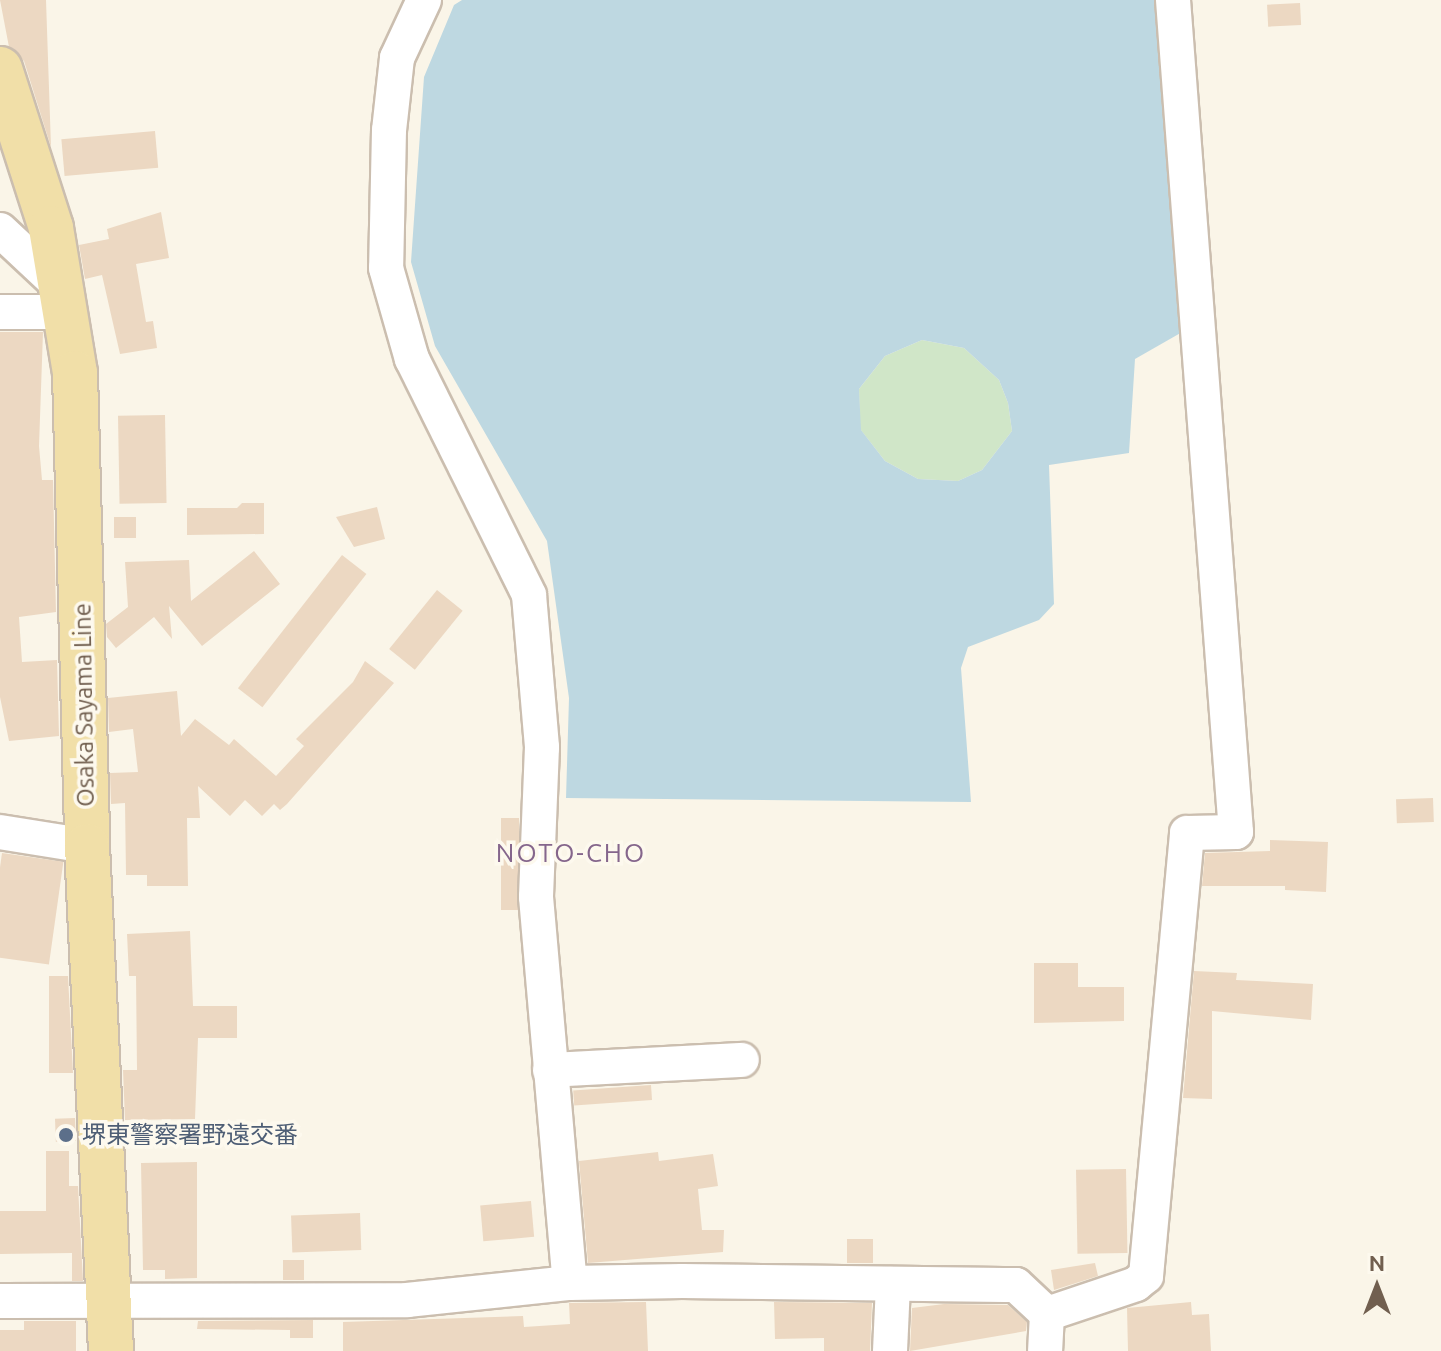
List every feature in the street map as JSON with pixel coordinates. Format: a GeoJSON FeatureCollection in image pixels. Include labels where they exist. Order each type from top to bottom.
{"type":"FeatureCollection","features":[{"type":"Feature","properties":{"kind":"main road","name":"Osaka Sayama Line"},"geometry":{"type":"LineString","coordinates":[[0,69],[50,225],[75,373],[87,846],[111,1351]]}},
{"type":"Feature","properties":{"kind":"street"},"geometry":{"type":"LineString","coordinates":[[424,0],[397,58],[389,130],[386,268],[412,359],[529,595],[542,747],[536,897],[570,1283]]}},
{"type":"Feature","properties":{"kind":"street"},"geometry":{"type":"LineString","coordinates":[[1047,1314],[1136,1284],[1146,1276],[1187,833],[1236,832],[1173,0]]}},
{"type":"Feature","properties":{"kind":"street"},"geometry":{"type":"LineString","coordinates":[[0,230],[65,300]]}},
{"type":"Feature","properties":{"kind":"street"},"geometry":{"type":"LineString","coordinates":[[0,312],[65,300]]}},
{"type":"Feature","properties":{"kind":"street"},"geometry":{"type":"LineString","coordinates":[[0,832],[87,846]]}},
{"type":"Feature","properties":{"kind":"street"},"geometry":{"type":"LineString","coordinates":[[550,1070],[742,1060]]}},
{"type":"Feature","properties":{"kind":"street"},"geometry":{"type":"LineString","coordinates":[[0,1301],[407,1300],[570,1283],[1016,1285],[1047,1314]]}},
{"type":"Feature","properties":{"kind":"street"},"geometry":{"type":"LineString","coordinates":[[890,1351],[893,1284]]}},
{"type":"Feature","properties":{"kind":"street"},"geometry":{"type":"LineString","coordinates":[[1045,1351],[1047,1314]]}},
{"type":"Feature","properties":{"kind":"green space"},"geometry":{"type":"Polygon","coordinates":[[[922,340],[964,348],[999,380],[1008,403],[1012,431],[982,470],[958,481],[918,479],[885,461],[860,429],[859,389],[885,356],[922,340]]]}},
{"type":"Feature","properties":{"kind":"water"},"geometry":{"type":"Polygon","coordinates":[[[462,0],[1157,0],[1184,331],[1135,359],[1129,453],[1049,465],[1054,604],[1039,620],[968,647],[961,668],[971,802],[566,798],[569,698],[547,541],[435,346],[411,262],[424,77],[454,5],[462,0]],[[922,340],[885,356],[859,389],[861,430],[885,461],[918,479],[958,481],[982,470],[1012,431],[1008,403],[999,380],[964,348],[922,340]]]}},
{"type":"Feature","properties":{"kind":"building"},"geometry":{"type":"Polygon","coordinates":[[[0,0],[46,0],[51,147],[24,61],[9,47],[0,0]]]}},
{"type":"Feature","properties":{"kind":"building"},"geometry":{"type":"Polygon","coordinates":[[[1300,3],[1301,25],[1268,27],[1267,5],[1300,3]]]}},
{"type":"Feature","properties":{"kind":"building"},"geometry":{"type":"Polygon","coordinates":[[[155,131],[158,168],[65,176],[61,139],[155,131]]]}},
{"type":"Feature","properties":{"kind":"building"},"geometry":{"type":"Polygon","coordinates":[[[161,212],[169,258],[136,264],[146,322],[153,321],[157,348],[120,354],[102,275],[85,279],[79,245],[109,239],[107,229],[161,212]]]}},
{"type":"Feature","properties":{"kind":"building"},"geometry":{"type":"Polygon","coordinates":[[[0,332],[43,332],[39,446],[42,480],[53,480],[56,612],[19,617],[22,662],[57,660],[59,736],[9,741],[0,697],[0,332]]]}},
{"type":"Feature","properties":{"kind":"building"},"geometry":{"type":"Polygon","coordinates":[[[165,415],[167,503],[120,504],[118,416],[165,415]]]}},
{"type":"Feature","properties":{"kind":"building"},"geometry":{"type":"Polygon","coordinates":[[[242,503],[264,503],[264,534],[187,535],[187,508],[237,508],[242,503]]]}},
{"type":"Feature","properties":{"kind":"building"},"geometry":{"type":"Polygon","coordinates":[[[377,507],[385,539],[354,547],[336,517],[377,507]]]}},
{"type":"Feature","properties":{"kind":"building"},"geometry":{"type":"Polygon","coordinates":[[[114,517],[136,517],[136,538],[114,538],[114,517]]]}},
{"type":"Feature","properties":{"kind":"building"},"geometry":{"type":"Polygon","coordinates":[[[254,551],[280,584],[202,646],[169,606],[172,639],[154,617],[116,648],[107,637],[106,624],[128,607],[125,562],[189,560],[191,601],[254,551]]]}},
{"type":"Feature","properties":{"kind":"building"},"geometry":{"type":"Polygon","coordinates":[[[342,555],[366,574],[262,707],[238,688],[342,555]]]}},
{"type":"Feature","properties":{"kind":"building"},"geometry":{"type":"Polygon","coordinates":[[[437,590],[463,611],[415,670],[389,649],[437,590]]]}},
{"type":"Feature","properties":{"kind":"building"},"geometry":{"type":"Polygon","coordinates":[[[365,661],[394,683],[287,804],[280,810],[274,804],[262,816],[245,800],[230,816],[198,786],[200,818],[187,818],[188,886],[147,886],[147,875],[126,875],[125,803],[111,804],[110,773],[138,772],[133,729],[109,732],[108,698],[177,691],[181,736],[195,719],[229,745],[234,739],[276,776],[304,746],[296,739],[353,682],[365,661]]]}},
{"type":"Feature","properties":{"kind":"building"},"geometry":{"type":"Polygon","coordinates":[[[1433,798],[1434,822],[1397,823],[1396,799],[1433,798]]]}},
{"type":"Feature","properties":{"kind":"building"},"geometry":{"type":"Polygon","coordinates":[[[501,818],[519,818],[519,910],[501,910],[501,818]]]}},
{"type":"Feature","properties":{"kind":"building"},"geometry":{"type":"Polygon","coordinates":[[[1270,840],[1328,842],[1326,892],[1285,890],[1285,886],[1202,886],[1205,853],[1270,851],[1270,840]]]}},
{"type":"Feature","properties":{"kind":"building"},"geometry":{"type":"Polygon","coordinates":[[[2,853],[63,862],[49,965],[0,958],[2,853]]]}},
{"type":"Feature","properties":{"kind":"building"},"geometry":{"type":"Polygon","coordinates":[[[190,931],[193,1006],[237,1006],[237,1038],[198,1038],[195,1119],[125,1120],[123,1070],[137,1070],[136,976],[129,976],[127,934],[190,931]]]}},
{"type":"Feature","properties":{"kind":"building"},"geometry":{"type":"Polygon","coordinates":[[[1034,963],[1078,963],[1078,987],[1124,987],[1124,1021],[1034,1023],[1034,963]]]}},
{"type":"Feature","properties":{"kind":"building"},"geometry":{"type":"Polygon","coordinates":[[[1194,971],[1237,973],[1236,980],[1313,984],[1311,1020],[1212,1011],[1212,1099],[1183,1098],[1194,971]]]}},
{"type":"Feature","properties":{"kind":"building"},"geometry":{"type":"Polygon","coordinates":[[[49,976],[68,976],[73,1073],[49,1073],[49,976]]]}},
{"type":"Feature","properties":{"kind":"building"},"geometry":{"type":"Polygon","coordinates":[[[651,1085],[652,1100],[574,1105],[573,1090],[651,1085]]]}},
{"type":"Feature","properties":{"kind":"building"},"geometry":{"type":"Polygon","coordinates":[[[75,1118],[76,1141],[56,1142],[55,1119],[75,1118]]]}},
{"type":"Feature","properties":{"kind":"building"},"geometry":{"type":"Polygon","coordinates":[[[46,1151],[69,1151],[69,1186],[78,1186],[83,1281],[72,1281],[72,1253],[0,1254],[0,1211],[46,1211],[46,1151]]]}},
{"type":"Feature","properties":{"kind":"building"},"geometry":{"type":"Polygon","coordinates":[[[658,1152],[659,1161],[713,1154],[718,1186],[698,1189],[702,1230],[724,1230],[723,1252],[588,1263],[579,1161],[658,1152]]]}},
{"type":"Feature","properties":{"kind":"building"},"geometry":{"type":"Polygon","coordinates":[[[197,1162],[197,1278],[165,1279],[165,1270],[143,1270],[141,1163],[197,1162]]]}},
{"type":"Feature","properties":{"kind":"building"},"geometry":{"type":"Polygon","coordinates":[[[1126,1169],[1127,1253],[1077,1254],[1076,1170],[1126,1169]]]}},
{"type":"Feature","properties":{"kind":"building"},"geometry":{"type":"Polygon","coordinates":[[[531,1201],[534,1237],[483,1241],[480,1205],[531,1201]]]}},
{"type":"Feature","properties":{"kind":"building"},"geometry":{"type":"Polygon","coordinates":[[[360,1213],[361,1250],[292,1252],[291,1215],[360,1213]]]}},
{"type":"Feature","properties":{"kind":"building"},"geometry":{"type":"Polygon","coordinates":[[[847,1239],[873,1239],[873,1263],[847,1263],[847,1239]]]}},
{"type":"Feature","properties":{"kind":"building"},"geometry":{"type":"Polygon","coordinates":[[[283,1260],[304,1260],[304,1280],[283,1280],[283,1260]]]}},
{"type":"Feature","properties":{"kind":"building"},"geometry":{"type":"Polygon","coordinates":[[[1095,1263],[1098,1276],[1054,1290],[1051,1270],[1095,1263]]]}},
{"type":"Feature","properties":{"kind":"building"},"geometry":{"type":"Polygon","coordinates":[[[646,1302],[648,1351],[343,1351],[343,1322],[523,1316],[524,1327],[570,1324],[569,1303],[646,1302]]]}},
{"type":"Feature","properties":{"kind":"building"},"geometry":{"type":"Polygon","coordinates":[[[774,1302],[872,1303],[870,1351],[824,1351],[824,1338],[775,1339],[774,1302]]]}},
{"type":"Feature","properties":{"kind":"building"},"geometry":{"type":"Polygon","coordinates":[[[1191,1302],[1192,1315],[1209,1314],[1211,1351],[1128,1351],[1127,1308],[1191,1302]]]}},
{"type":"Feature","properties":{"kind":"building"},"geometry":{"type":"Polygon","coordinates":[[[944,1304],[1008,1305],[1027,1322],[1026,1331],[910,1351],[912,1308],[944,1304]]]}},
{"type":"Feature","properties":{"kind":"building"},"geometry":{"type":"Polygon","coordinates":[[[313,1320],[313,1338],[290,1338],[290,1330],[197,1329],[198,1321],[313,1320]]]}},
{"type":"Feature","properties":{"kind":"building"},"geometry":{"type":"Polygon","coordinates":[[[24,1321],[76,1321],[76,1351],[0,1351],[0,1330],[24,1330],[24,1321]]]}},
{"type":"Feature","properties":{"kind":"place","name":"堺東警察署野遠交番"},"geometry":{"type":"Point","coordinates":[66,1135]}},
{"type":"Feature","properties":{"kind":"district","name":"NOTO-CHO"},"geometry":{"type":"Point","coordinates":[571,853]}}]}
